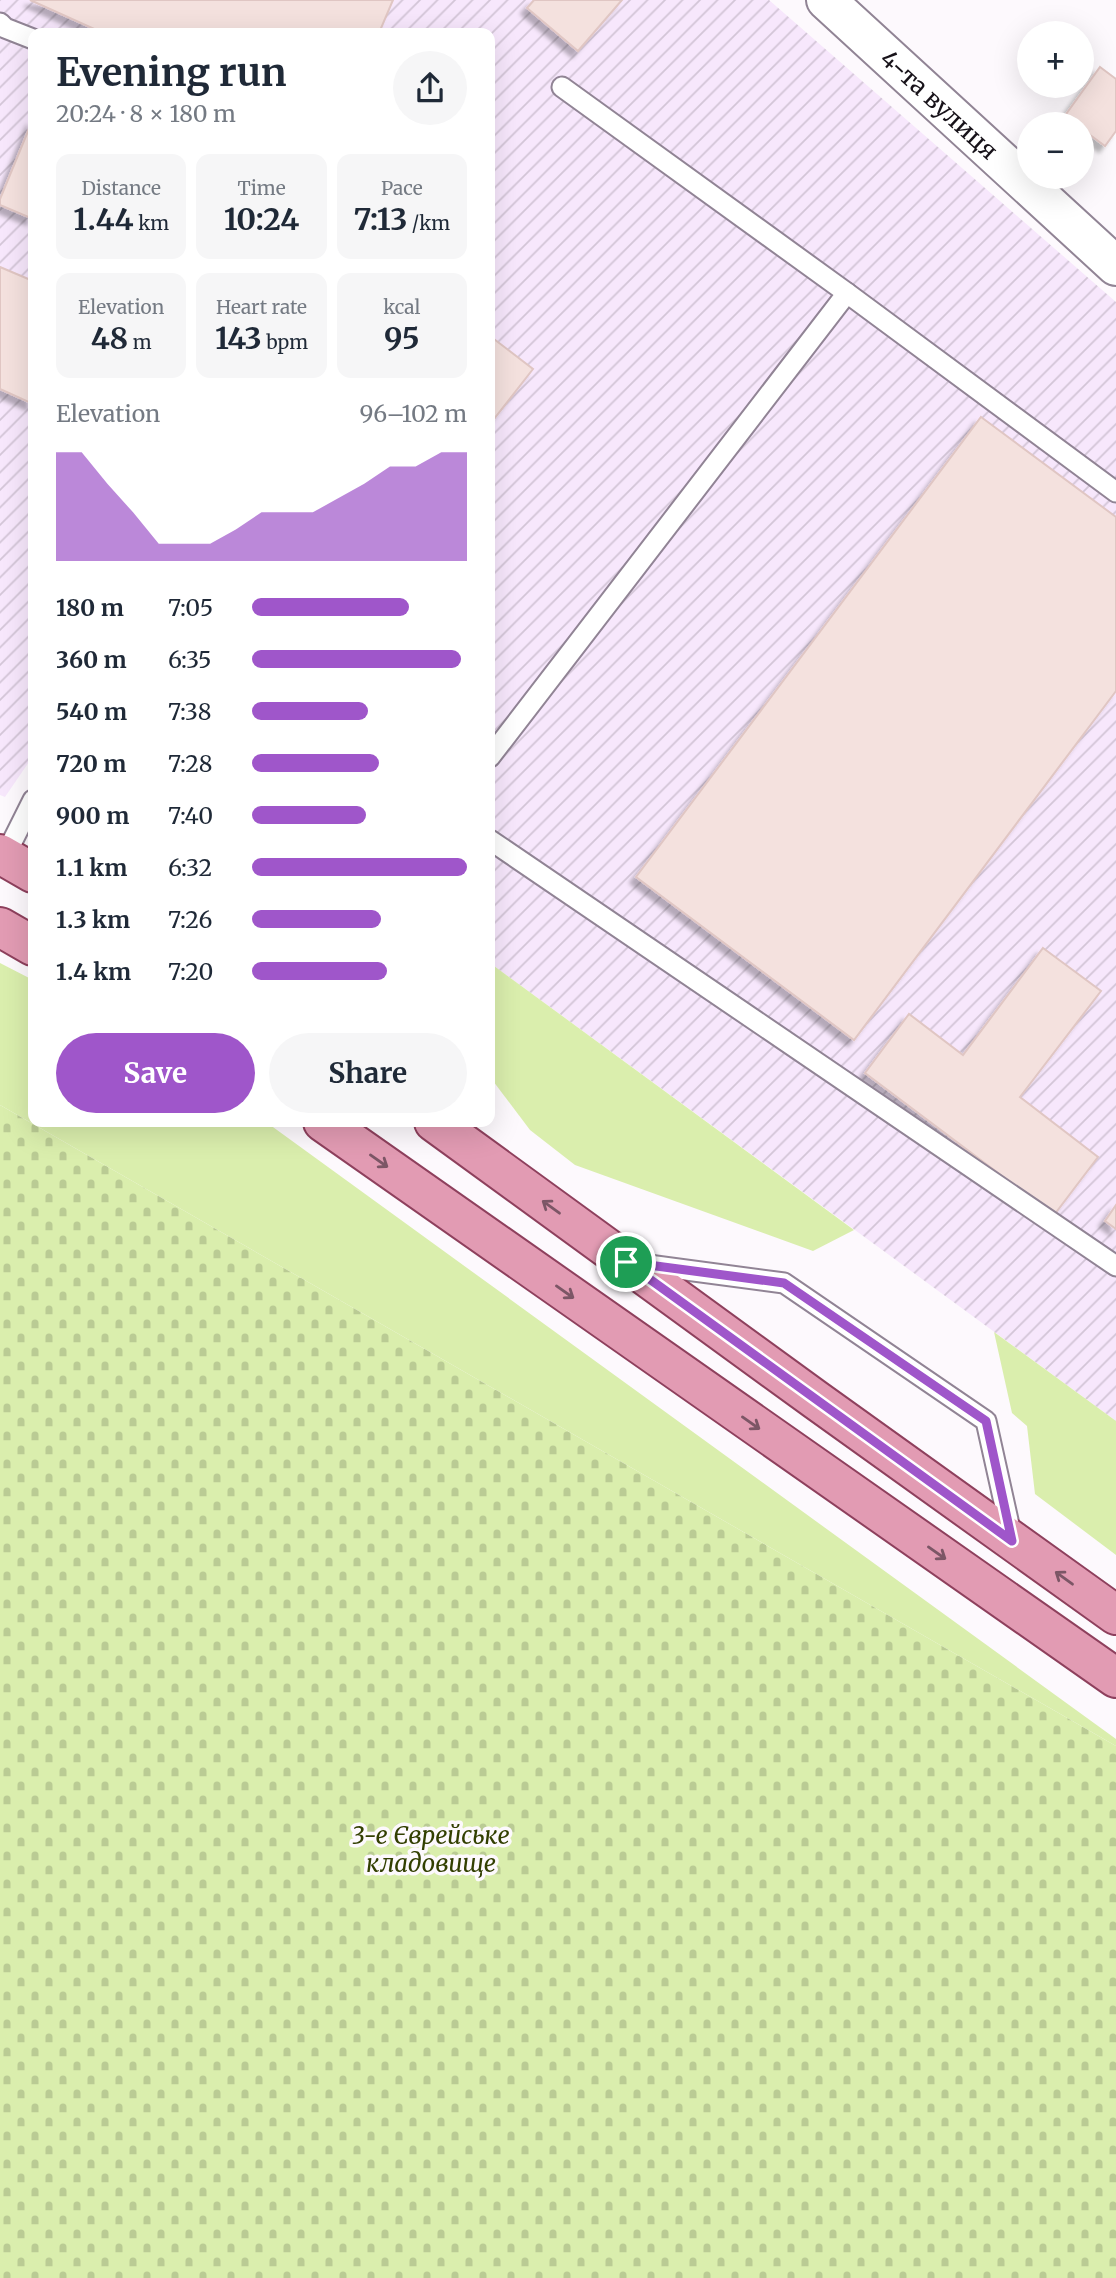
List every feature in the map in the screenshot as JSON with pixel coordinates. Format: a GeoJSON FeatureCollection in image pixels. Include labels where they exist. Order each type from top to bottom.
{"type":"FeatureCollection","features":[{"type":"Feature","properties":{"kind":"main road"},"geometry":{"type":"LineString","coordinates":[[0,927],[28,943]]}},
{"type":"Feature","properties":{"kind":"main road"},"geometry":{"type":"LineString","coordinates":[[330,1127],[1116,1678]]}},
{"type":"Feature","properties":{"kind":"main road"},"geometry":{"type":"LineString","coordinates":[[442,1127],[1116,1615]]}},
{"type":"Feature","properties":{"kind":"street","name":"4-та вулиця"},"geometry":{"type":"LineString","coordinates":[[826,0],[1116,266]]}},
{"type":"Feature","properties":{"kind":"lane"},"geometry":{"type":"LineString","coordinates":[[0,23],[5,28],[28,37]]}},
{"type":"Feature","properties":{"kind":"lane"},"geometry":{"type":"LineString","coordinates":[[562,87],[1116,492]]}},
{"type":"Feature","properties":{"kind":"lane"},"geometry":{"type":"LineString","coordinates":[[495,751],[847,293]]}},
{"type":"Feature","properties":{"kind":"lane"},"geometry":{"type":"LineString","coordinates":[[13,861],[28,815]]}},
{"type":"Feature","properties":{"kind":"lane"},"geometry":{"type":"LineString","coordinates":[[495,844],[1116,1266]]}},
{"type":"Feature","properties":{"kind":"lane"},"geometry":{"type":"LineString","coordinates":[[626,1262],[784,1283],[986,1421],[1012,1541]]}},
{"type":"Feature","properties":{"kind":"shaded area"},"geometry":{"type":"Polygon","coordinates":[[[0,0],[769,0],[1116,302],[1116,1421],[495,967],[495,28],[28,28],[28,763],[5,797],[0,795],[0,0]]]}},
{"type":"Feature","properties":{"kind":"green space"},"geometry":{"type":"Polygon","coordinates":[[[0,963],[28,977],[28,1121],[0,1105],[0,963]]]}},
{"type":"Feature","properties":{"kind":"green space"},"geometry":{"type":"Polygon","coordinates":[[[495,967],[854,1230],[813,1251],[575,1165],[530,1130],[495,1084],[495,967]]]}},
{"type":"Feature","properties":{"kind":"green space","name":"3-е Єврейське кладовище"},"geometry":{"type":"Polygon","coordinates":[[[0,1105],[28,1121],[28,1127],[38,1127],[1116,1746],[1116,2278],[0,2278],[0,1105]]]}},
{"type":"Feature","properties":{"kind":"green space"},"geometry":{"type":"Polygon","coordinates":[[[38,1127],[273,1127],[1116,1739],[1116,1746],[38,1127]]]}},
{"type":"Feature","properties":{"kind":"green space"},"geometry":{"type":"Polygon","coordinates":[[[994,1332],[1116,1421],[1116,1555],[1035,1494],[1027,1426],[1012,1413],[994,1332]]]}},
{"type":"Feature","properties":{"kind":"building"},"geometry":{"type":"Polygon","coordinates":[[[30,0],[393,0],[381,28],[92,28],[30,0]]]}},
{"type":"Feature","properties":{"kind":"building"},"geometry":{"type":"Polygon","coordinates":[[[534,0],[622,0],[578,51],[527,8],[534,0]]]}},
{"type":"Feature","properties":{"kind":"building"},"geometry":{"type":"Polygon","coordinates":[[[1100,67],[1116,79],[1116,131],[1105,146],[1094,138],[1094,112],[1068,112],[1078,98],[1094,98],[1094,75],[1100,67]]]}},
{"type":"Feature","properties":{"kind":"building"},"geometry":{"type":"Polygon","coordinates":[[[28,131],[28,217],[0,205],[0,199],[28,131]]]}},
{"type":"Feature","properties":{"kind":"building"},"geometry":{"type":"Polygon","coordinates":[[[0,267],[28,279],[28,402],[0,389],[0,267]]]}},
{"type":"Feature","properties":{"kind":"building"},"geometry":{"type":"Polygon","coordinates":[[[495,340],[533,369],[495,418],[495,340]]]}},
{"type":"Feature","properties":{"kind":"building"},"geometry":{"type":"Polygon","coordinates":[[[981,417],[1116,517],[1116,691],[854,1040],[636,877],[981,417]]]}},
{"type":"Feature","properties":{"kind":"building"},"geometry":{"type":"Polygon","coordinates":[[[1043,948],[1101,991],[1020,1097],[1098,1157],[1054,1215],[865,1073],[909,1014],[963,1055],[1043,948]]]}},
{"type":"Feature","properties":{"kind":"building"},"geometry":{"type":"Polygon","coordinates":[[[1116,1205],[1116,1229],[1105,1221],[1116,1205]]]}},
{"type":"Feature","properties":{"kind":"route"},"geometry":{"type":"LineString","coordinates":[[626,1262],[784,1283],[986,1421],[1012,1541],[816,1400],[626,1262]]}}]}
